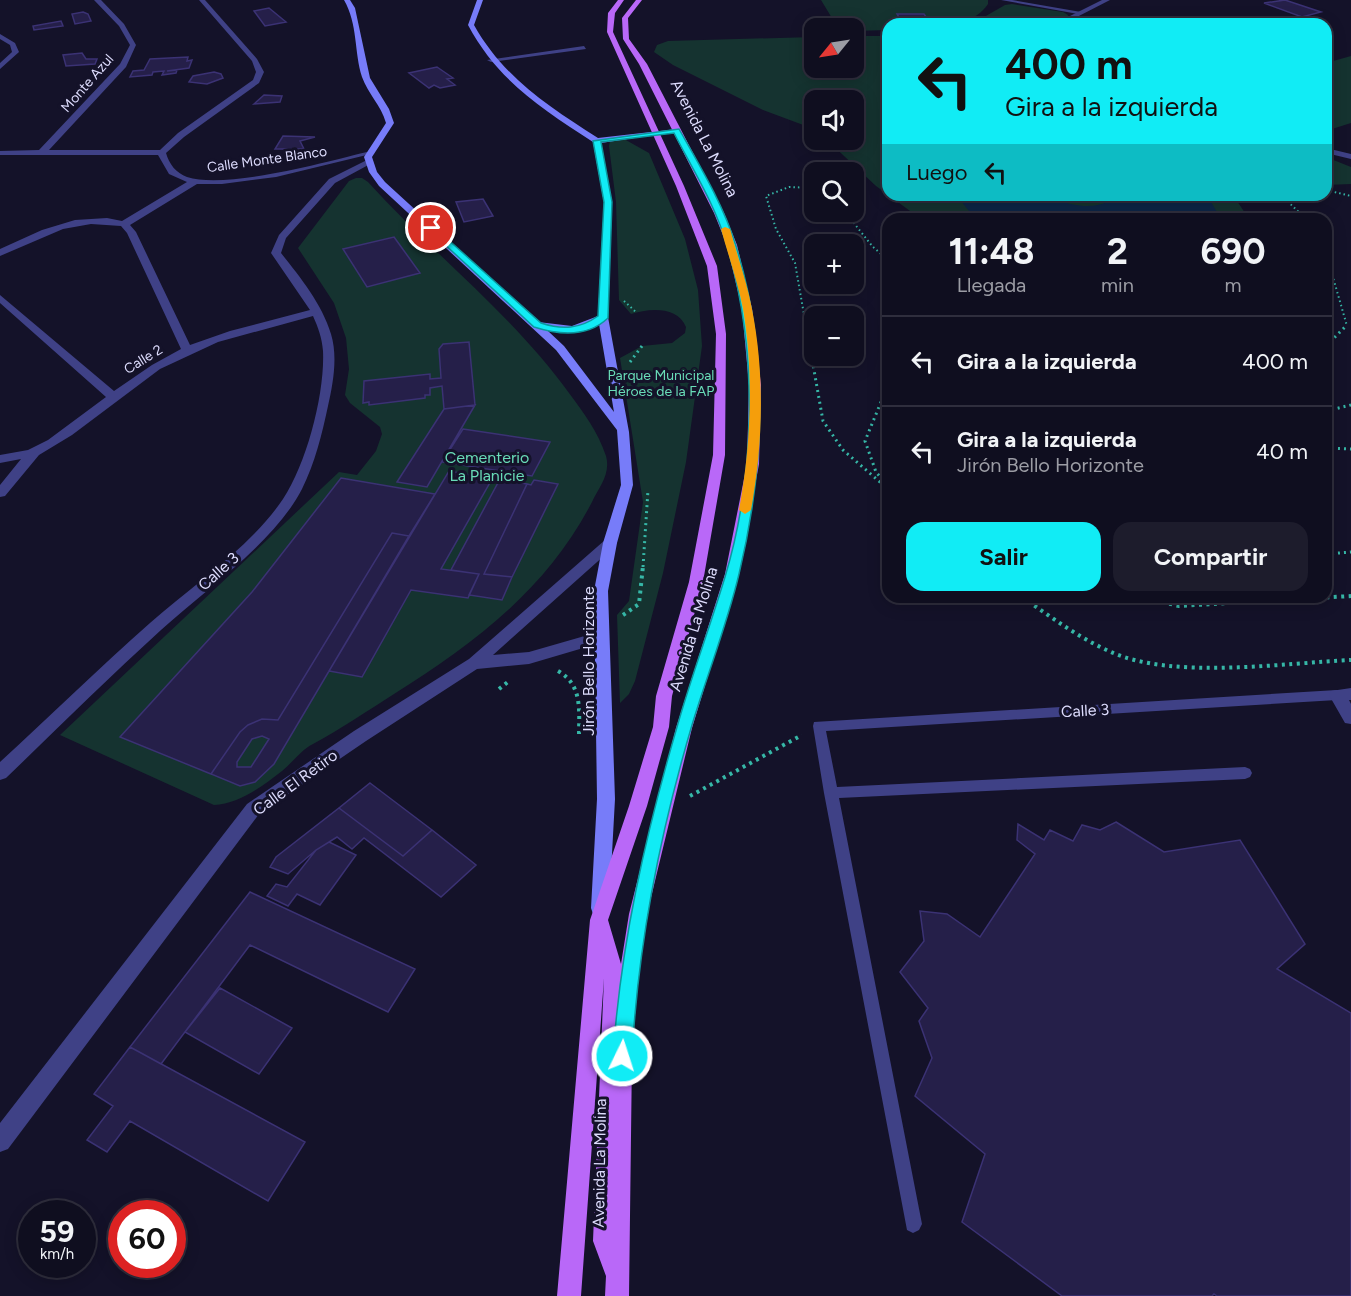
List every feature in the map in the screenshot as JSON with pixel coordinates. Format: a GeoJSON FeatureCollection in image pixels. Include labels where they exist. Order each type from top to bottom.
{"type":"FeatureCollection","features":[{"type":"Feature","properties":{"kind":"main road","name":"Avenida La Molina"},"geometry":{"type":"LineString","coordinates":[[617,1289],[622,1056],[627,987],[638,914],[684,728],[732,574],[753,464],[755,385],[747,309],[732,245],[719,213],[666,132],[608,30],[609,16],[621,0]]}},
{"type":"Feature","properties":{"kind":"main road","name":"Avenida La Molina"},"geometry":{"type":"LineString","coordinates":[[569,1296],[599,920],[638,806],[661,727],[664,696],[696,582],[719,455],[721,334],[712,266],[643,64],[626,39],[625,18],[639,0]]}},
{"type":"Feature","properties":{"kind":"main road"},"geometry":{"type":"LineString","coordinates":[[599,920],[614,974],[605,1241],[617,1289]]}},
{"type":"Feature","properties":{"kind":"street","name":"Monte Azul"},"geometry":{"type":"LineString","coordinates":[[42,152],[123,65],[134,45],[122,25],[97,0]]}},
{"type":"Feature","properties":{"kind":"street"},"geometry":{"type":"LineString","coordinates":[[0,153],[129,151],[162,153],[181,135],[256,81],[260,72],[255,60],[202,0]]}},
{"type":"Feature","properties":{"kind":"street"},"geometry":{"type":"LineString","coordinates":[[296,171],[325,178],[370,158],[390,123],[387,106],[369,87],[355,14],[347,0]]}},
{"type":"Feature","properties":{"kind":"street"},"geometry":{"type":"LineString","coordinates":[[480,0],[471,25],[491,60],[525,93],[597,141],[666,132]]}},
{"type":"Feature","properties":{"kind":"street"},"geometry":{"type":"LineString","coordinates":[[1072,18],[1078,12],[1107,0]]}},
{"type":"Feature","properties":{"kind":"street"},"geometry":{"type":"LineString","coordinates":[[0,36],[13,44],[16,52],[0,67]]}},
{"type":"Feature","properties":{"kind":"street"},"geometry":{"type":"LineString","coordinates":[[491,60],[584,48]]}},
{"type":"Feature","properties":{"kind":"street","name":"Jirón Bello Horizonte"},"geometry":{"type":"LineString","coordinates":[[597,141],[608,202],[603,318],[623,432],[627,485],[610,543],[601,591],[606,799],[599,920]]}},
{"type":"Feature","properties":{"kind":"street"},"geometry":{"type":"LineString","coordinates":[[1332,152],[1351,158]]}},
{"type":"Feature","properties":{"kind":"street","name":"Calle Monte Blanco"},"geometry":{"type":"LineString","coordinates":[[162,153],[163,163],[170,171],[194,182],[227,181],[370,158]]}},
{"type":"Feature","properties":{"kind":"street"},"geometry":{"type":"LineString","coordinates":[[370,158],[382,184],[538,325],[576,367],[623,432]]}},
{"type":"Feature","properties":{"kind":"street","name":"Calle 3"},"geometry":{"type":"LineString","coordinates":[[0,773],[131,649],[242,550],[286,504],[310,458],[321,408],[326,367],[326,336],[316,312],[299,283],[276,253],[282,237],[325,178]]}},
{"type":"Feature","properties":{"kind":"street"},"geometry":{"type":"LineString","coordinates":[[0,253],[62,224],[86,220],[124,224],[194,182]]}},
{"type":"Feature","properties":{"kind":"street"},"geometry":{"type":"LineString","coordinates":[[124,224],[132,232],[187,350]]}},
{"type":"Feature","properties":{"kind":"street"},"geometry":{"type":"LineString","coordinates":[[0,298],[112,396]]}},
{"type":"Feature","properties":{"kind":"street","name":"Calle 2"},"geometry":{"type":"LineString","coordinates":[[0,459],[34,452],[71,429],[112,396],[187,350],[245,329],[316,312]]}},
{"type":"Feature","properties":{"kind":"street"},"geometry":{"type":"LineString","coordinates":[[538,325],[554,330],[573,330],[591,326],[603,318]]}},
{"type":"Feature","properties":{"kind":"street"},"geometry":{"type":"LineString","coordinates":[[0,493],[34,452]]}},
{"type":"Feature","properties":{"kind":"street","name":"Calle El Retiro"},"geometry":{"type":"LineString","coordinates":[[0,1142],[253,809],[360,736],[474,663],[610,543]]}},
{"type":"Feature","properties":{"kind":"street"},"geometry":{"type":"LineString","coordinates":[[474,663],[529,658],[602,637]]}},
{"type":"Feature","properties":{"kind":"street"},"geometry":{"type":"LineString","coordinates":[[1344,695],[1351,718]]}},
{"type":"Feature","properties":{"kind":"lane"},"geometry":{"type":"LineString","coordinates":[[1003,0],[1078,12]]}},
{"type":"Feature","properties":{"kind":"lane","name":"Calle 3"},"geometry":{"type":"LineString","coordinates":[[819,726],[1344,695]]}},
{"type":"Feature","properties":{"kind":"lane"},"geometry":{"type":"LineString","coordinates":[[819,726],[913,1224]]}},
{"type":"Feature","properties":{"kind":"lane"},"geometry":{"type":"LineString","coordinates":[[831,793],[1245,773]]}},
{"type":"Feature","properties":{"kind":"path"},"geometry":{"type":"LineString","coordinates":[[804,186],[782,188],[765,196],[776,229],[795,263],[823,421],[831,438],[860,468],[882,484]]}},
{"type":"Feature","properties":{"kind":"path"},"geometry":{"type":"LineString","coordinates":[[1332,191],[1351,196]]}},
{"type":"Feature","properties":{"kind":"path"},"geometry":{"type":"LineString","coordinates":[[1287,201],[1300,213]]}},
{"type":"Feature","properties":{"kind":"path"},"geometry":{"type":"LineString","coordinates":[[853,222],[882,255]]}},
{"type":"Feature","properties":{"kind":"path"},"geometry":{"type":"LineString","coordinates":[[1332,272],[1347,326],[1332,340]]}},
{"type":"Feature","properties":{"kind":"path"},"geometry":{"type":"LineString","coordinates":[[628,364],[642,346]]}},
{"type":"Feature","properties":{"kind":"path"},"geometry":{"type":"LineString","coordinates":[[882,395],[865,441],[876,472],[882,480]]}},
{"type":"Feature","properties":{"kind":"path"},"geometry":{"type":"LineString","coordinates":[[1332,410],[1351,405]]}},
{"type":"Feature","properties":{"kind":"path"},"geometry":{"type":"LineString","coordinates":[[1332,448],[1351,449]]}},
{"type":"Feature","properties":{"kind":"path"},"geometry":{"type":"LineString","coordinates":[[619,618],[639,604],[647,535],[647,483]]}},
{"type":"Feature","properties":{"kind":"path"},"geometry":{"type":"LineString","coordinates":[[1332,554],[1351,552]]}},
{"type":"Feature","properties":{"kind":"path"},"geometry":{"type":"LineString","coordinates":[[1332,597],[1351,596]]}},
{"type":"Feature","properties":{"kind":"path"},"geometry":{"type":"LineString","coordinates":[[1031,603],[1077,635],[1112,653],[1143,663],[1191,668],[1351,660]]}},
{"type":"Feature","properties":{"kind":"path"},"geometry":{"type":"LineString","coordinates":[[1166,603],[1179,606],[1231,603]]}},
{"type":"Feature","properties":{"kind":"path"},"geometry":{"type":"LineString","coordinates":[[552,669],[568,675],[577,687],[580,746]]}},
{"type":"Feature","properties":{"kind":"path"},"geometry":{"type":"LineString","coordinates":[[499,689],[515,675]]}},
{"type":"Feature","properties":{"kind":"path"},"geometry":{"type":"LineString","coordinates":[[686,798],[819,726]]}},
{"type":"Feature","properties":{"kind":"green space"},"geometry":{"type":"Polygon","coordinates":[[[821,0],[988,0],[988,4],[971,18],[882,18],[882,30],[864,31],[864,18],[832,18],[821,0]]]}},
{"type":"Feature","properties":{"kind":"green space"},"geometry":{"type":"Polygon","coordinates":[[[1012,4],[1063,12],[1068,15],[1067,18],[982,18],[1005,5],[1012,4]]]}},
{"type":"Feature","properties":{"kind":"green space"},"geometry":{"type":"Polygon","coordinates":[[[864,36],[882,36],[882,190],[864,175],[864,162],[850,162],[838,150],[864,150],[864,90],[804,90],[804,125],[763,110],[673,65],[654,52],[657,45],[668,41],[804,37],[804,78],[864,78],[864,36]]]}},
{"type":"Feature","properties":{"kind":"green space"},"geometry":{"type":"Polygon","coordinates":[[[1351,56],[1351,123],[1332,129],[1332,61],[1351,56]]]}},
{"type":"Feature","properties":{"kind":"green space","name":"Parque Municipal Héroes de la FAP"},"geometry":{"type":"Polygon","coordinates":[[[624,139],[649,153],[685,239],[698,290],[702,346],[686,462],[663,573],[635,681],[629,694],[620,703],[617,615],[629,601],[643,502],[620,358],[642,346],[672,343],[685,333],[686,327],[677,315],[662,310],[631,314],[619,300],[616,202],[609,146],[610,141],[624,139]]]}},
{"type":"Feature","properties":{"kind":"green space"},"geometry":{"type":"Polygon","coordinates":[[[1332,159],[1351,167],[1351,184],[1332,185],[1332,159]]]}},
{"type":"Feature","properties":{"kind":"green space","name":"Cementerio La Planicie"},"geometry":{"type":"Polygon","coordinates":[[[362,178],[368,182],[523,337],[547,364],[595,431],[606,456],[606,475],[574,533],[553,562],[531,588],[480,634],[424,675],[309,747],[259,788],[241,798],[214,805],[60,735],[339,472],[357,475],[376,451],[382,434],[380,427],[350,403],[345,395],[349,369],[346,338],[334,303],[298,248],[349,181],[362,178]]]}},
{"type":"Feature","properties":{"kind":"green space"},"geometry":{"type":"Polygon","coordinates":[[[896,201],[1237,201],[1245,213],[913,213],[896,201]]]}},
{"type":"Feature","properties":{"kind":"water"},"geometry":{"type":"Polygon","coordinates":[[[961,201],[1061,201],[1089,206],[1108,201],[1210,201],[1218,213],[974,213],[969,211],[961,201]]]}},
{"type":"Feature","properties":{"kind":"building"},"geometry":{"type":"Polygon","coordinates":[[[1285,0],[1321,12],[1302,17],[1264,3],[1285,0]]]}},
{"type":"Feature","properties":{"kind":"building"},"geometry":{"type":"Polygon","coordinates":[[[269,8],[286,22],[265,26],[254,11],[269,8]]]}},
{"type":"Feature","properties":{"kind":"building"},"geometry":{"type":"Polygon","coordinates":[[[83,12],[88,14],[91,21],[75,24],[72,14],[83,12]]]}},
{"type":"Feature","properties":{"kind":"building"},"geometry":{"type":"Polygon","coordinates":[[[897,14],[924,14],[927,18],[899,18],[897,14]]]}},
{"type":"Feature","properties":{"kind":"building"},"geometry":{"type":"Polygon","coordinates":[[[61,21],[63,26],[34,30],[33,26],[61,21]]]}},
{"type":"Feature","properties":{"kind":"building"},"geometry":{"type":"Polygon","coordinates":[[[82,53],[86,59],[97,59],[95,64],[66,66],[63,55],[82,53]]]}},
{"type":"Feature","properties":{"kind":"building"},"geometry":{"type":"Polygon","coordinates":[[[188,57],[187,61],[192,60],[189,68],[167,71],[177,70],[176,73],[162,75],[164,71],[153,72],[152,75],[130,77],[133,71],[144,70],[150,59],[188,57]]]}},
{"type":"Feature","properties":{"kind":"building"},"geometry":{"type":"Polygon","coordinates":[[[437,67],[453,78],[447,79],[455,85],[440,88],[434,85],[429,88],[409,73],[437,67]]]}},
{"type":"Feature","properties":{"kind":"building"},"geometry":{"type":"Polygon","coordinates":[[[214,72],[221,74],[223,78],[207,84],[189,82],[193,76],[214,72]]]}},
{"type":"Feature","properties":{"kind":"building"},"geometry":{"type":"Polygon","coordinates":[[[264,95],[282,96],[280,102],[254,104],[264,95]]]}},
{"type":"Feature","properties":{"kind":"building"},"geometry":{"type":"Polygon","coordinates":[[[283,136],[315,137],[300,141],[304,149],[275,149],[283,136]]]}},
{"type":"Feature","properties":{"kind":"building"},"geometry":{"type":"Polygon","coordinates":[[[483,199],[493,216],[464,222],[456,202],[483,199]]]}},
{"type":"Feature","properties":{"kind":"building"},"geometry":{"type":"Polygon","coordinates":[[[394,237],[420,273],[367,287],[343,249],[394,237]]]}},
{"type":"Feature","properties":{"kind":"building"},"geometry":{"type":"Polygon","coordinates":[[[469,342],[475,405],[444,409],[442,386],[430,388],[430,395],[425,395],[425,398],[369,405],[369,402],[363,403],[364,381],[430,374],[430,379],[441,378],[439,349],[443,344],[469,342]]]}},
{"type":"Feature","properties":{"kind":"building"},"geometry":{"type":"Polygon","coordinates":[[[475,405],[427,487],[397,482],[444,409],[475,405]]]}},
{"type":"Feature","properties":{"kind":"building"},"geometry":{"type":"Polygon","coordinates":[[[463,429],[550,442],[532,476],[442,462],[463,429]]]}},
{"type":"Feature","properties":{"kind":"building"},"geometry":{"type":"Polygon","coordinates":[[[449,471],[492,479],[441,569],[479,574],[468,598],[411,590],[362,677],[329,671],[449,471]]]}},
{"type":"Feature","properties":{"kind":"building"},"geometry":{"type":"Polygon","coordinates":[[[341,478],[435,494],[409,536],[392,533],[278,720],[262,719],[248,725],[240,732],[211,774],[120,737],[252,592],[341,478]]]}},
{"type":"Feature","properties":{"kind":"building"},"geometry":{"type":"Polygon","coordinates":[[[500,479],[527,484],[484,574],[512,577],[502,600],[469,595],[479,574],[451,570],[500,479]]]}},
{"type":"Feature","properties":{"kind":"building"},"geometry":{"type":"Polygon","coordinates":[[[534,480],[558,484],[512,577],[484,574],[527,484],[531,485],[534,480]]]}},
{"type":"Feature","properties":{"kind":"building"},"geometry":{"type":"Polygon","coordinates":[[[392,533],[409,536],[274,764],[255,782],[240,786],[211,774],[240,732],[248,725],[262,719],[278,720],[392,533]],[[262,736],[252,739],[237,762],[237,767],[251,767],[269,739],[262,736]]]}},
{"type":"Feature","properties":{"kind":"building"},"geometry":{"type":"Polygon","coordinates":[[[370,783],[432,830],[403,856],[339,808],[370,783]]]}},
{"type":"Feature","properties":{"kind":"building"},"geometry":{"type":"Polygon","coordinates":[[[339,808],[403,856],[432,830],[476,865],[441,897],[364,838],[352,849],[337,837],[316,850],[288,874],[270,867],[276,857],[339,808]]]}},
{"type":"Feature","properties":{"kind":"building"},"geometry":{"type":"Polygon","coordinates":[[[1116,822],[1164,852],[1240,840],[1305,944],[1277,969],[1351,1013],[1351,1296],[1217,1296],[1214,1294],[1212,1296],[1062,1296],[962,1222],[985,1154],[915,1096],[932,1058],[919,1021],[928,1008],[900,972],[924,941],[920,911],[947,914],[980,937],[1035,854],[1017,840],[1018,824],[1044,840],[1050,830],[1073,841],[1082,825],[1100,830],[1116,822]]]}},
{"type":"Feature","properties":{"kind":"building"},"geometry":{"type":"Polygon","coordinates":[[[329,842],[356,855],[320,905],[297,894],[288,906],[267,896],[276,884],[287,887],[316,850],[329,842]]]}},
{"type":"Feature","properties":{"kind":"building"},"geometry":{"type":"Polygon","coordinates":[[[250,892],[415,969],[388,1012],[250,945],[161,1064],[130,1047],[250,892]]]}},
{"type":"Feature","properties":{"kind":"building"},"geometry":{"type":"Polygon","coordinates":[[[220,988],[292,1028],[259,1074],[185,1032],[220,988]]]}},
{"type":"Feature","properties":{"kind":"building"},"geometry":{"type":"Polygon","coordinates":[[[130,1047],[305,1142],[268,1201],[130,1121],[107,1152],[87,1140],[113,1106],[94,1094],[130,1047]]]}},
{"type":"Feature","properties":{"kind":"slow traffic"},"geometry":{"type":"LineString","coordinates":[[725,229],[732,245],[747,309],[755,385],[753,464],[745,510]]}},
{"type":"Feature","properties":{"kind":"route"},"geometry":{"type":"LineString","coordinates":[[431,228],[538,325],[554,330],[573,330],[591,326],[603,318],[608,202],[597,141],[677,131],[719,213],[732,245],[747,309],[755,385],[753,464],[732,574],[684,728],[638,914],[627,987],[622,1056]]}}]}
